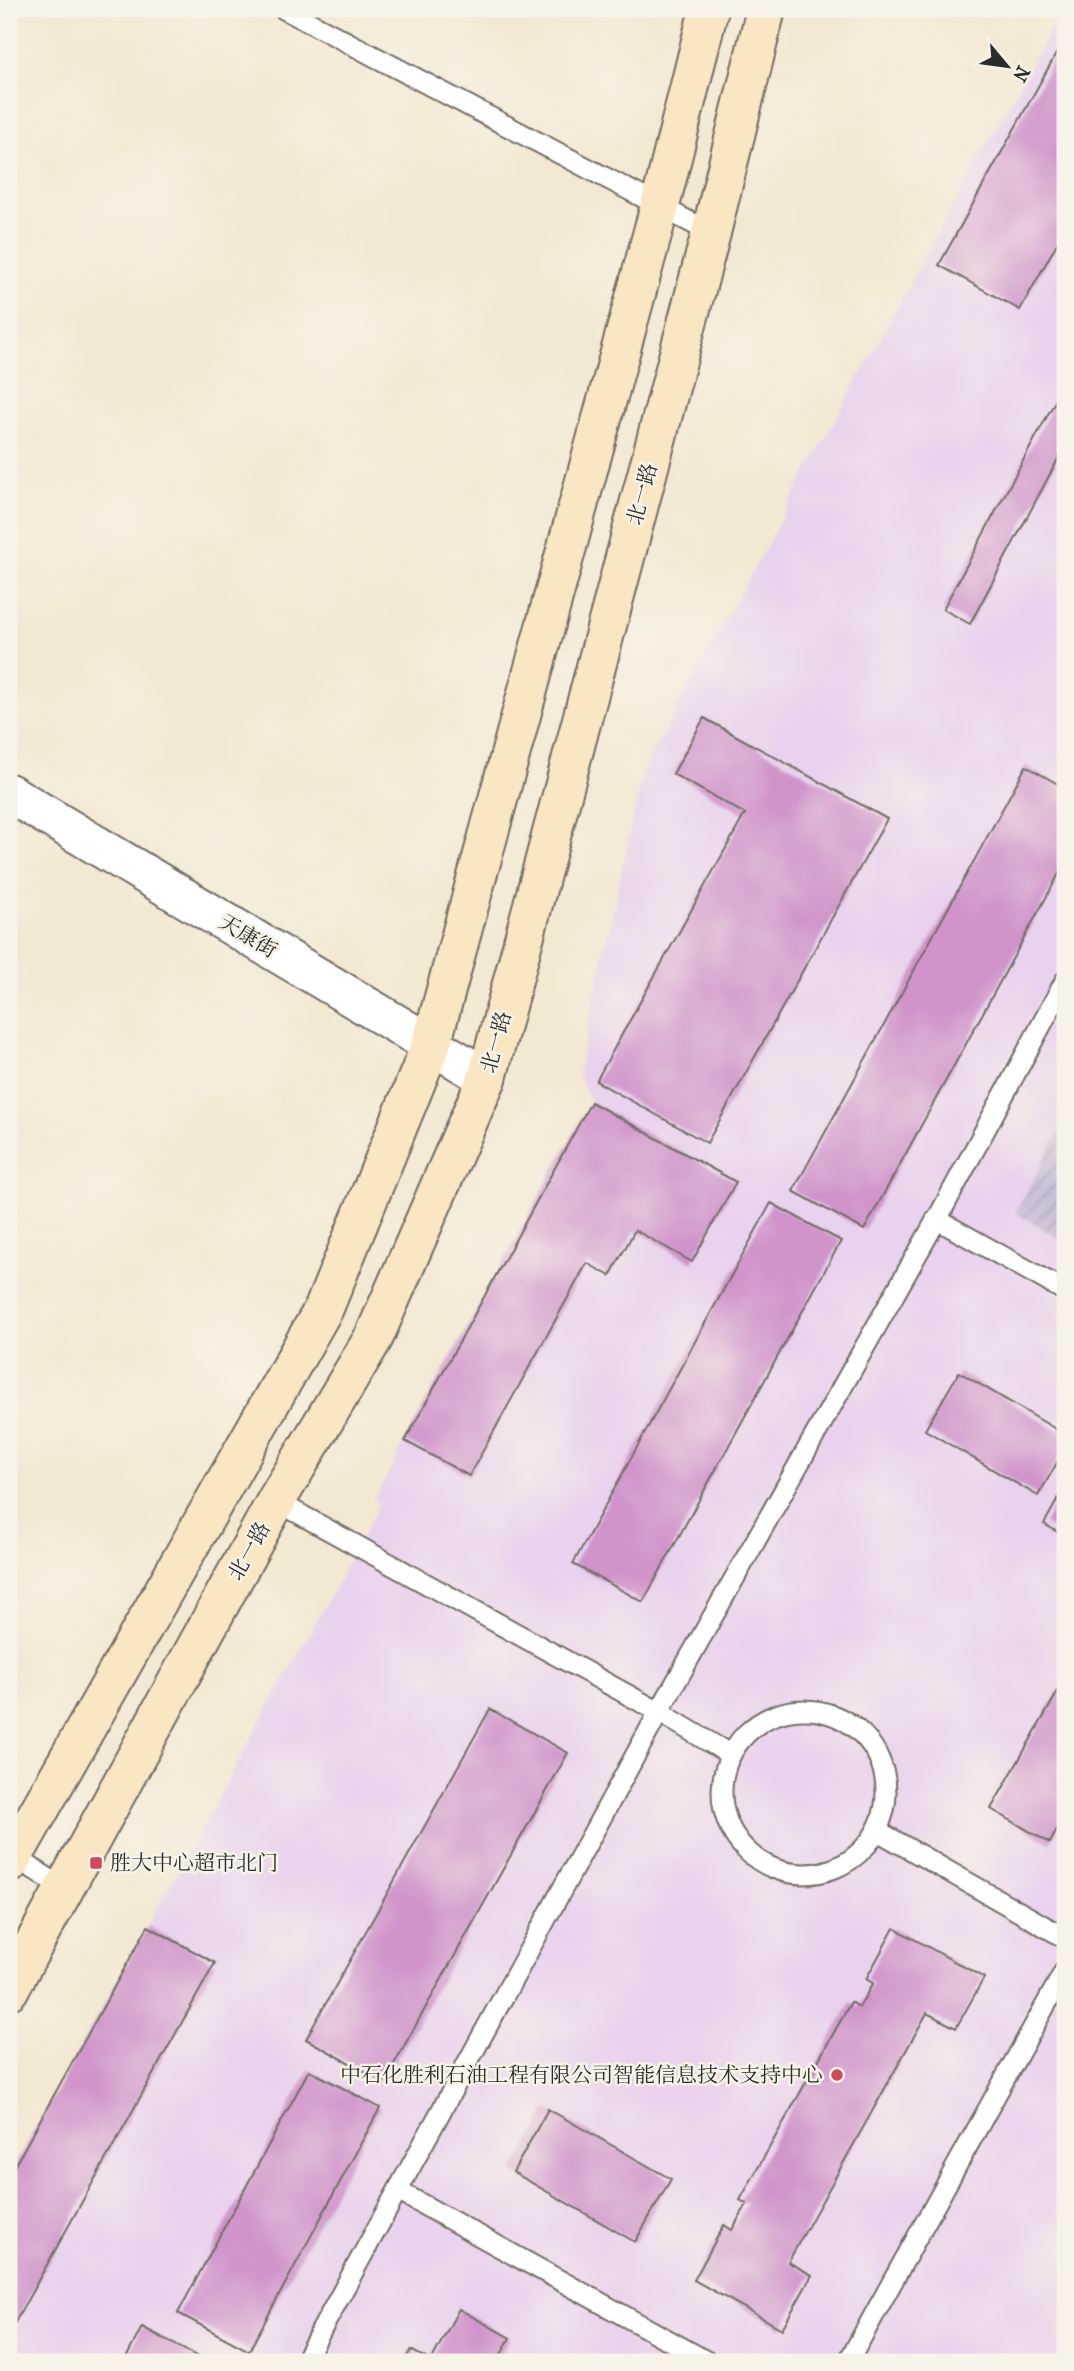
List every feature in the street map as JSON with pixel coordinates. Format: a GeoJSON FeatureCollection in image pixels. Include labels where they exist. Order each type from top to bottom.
{"type":"FeatureCollection","features":[{"type":"Feature","properties":{"kind":"main road"},"geometry":{"type":"LineString","coordinates":[[10,1858],[324,1308],[432,1045],[660,206],[709,9]]}},
{"type":"Feature","properties":{"kind":"main road","name":"北一路"},"geometry":{"type":"LineString","coordinates":[[9,1990],[276,1501],[374,1337],[487,1078],[711,233],[766,9]]}},
{"type":"Feature","properties":{"kind":"street","name":"天康街"},"geometry":{"type":"LineString","coordinates":[[9,793],[487,1078]]}},
{"type":"Feature","properties":{"kind":"lane"},"geometry":{"type":"LineString","coordinates":[[284,9],[711,233]]}},
{"type":"Feature","properties":{"kind":"lane"},"geometry":{"type":"LineString","coordinates":[[304,2362],[659,1712],[936,1219],[1065,981]]}},
{"type":"Feature","properties":{"kind":"lane"},"geometry":{"type":"LineString","coordinates":[[936,1219],[1065,1291]]}},
{"type":"Feature","properties":{"kind":"lane"},"geometry":{"type":"LineString","coordinates":[[276,1501],[732,1755]]}},
{"type":"Feature","properties":{"kind":"lane"},"geometry":{"type":"LineString","coordinates":[[811,1709],[837,1716],[860,1730],[877,1751],[886,1777],[886,1804],[878,1831],[861,1853],[837,1869],[810,1875],[783,1873],[757,1861],[737,1842],[725,1817],[721,1790],[726,1764],[740,1740],[759,1722],[784,1712],[811,1709]]}},
{"type":"Feature","properties":{"kind":"lane"},"geometry":{"type":"LineString","coordinates":[[878,1831],[1065,1938]]}},
{"type":"Feature","properties":{"kind":"lane"},"geometry":{"type":"LineString","coordinates":[[10,1858],[65,1889]]}},
{"type":"Feature","properties":{"kind":"lane"},"geometry":{"type":"LineString","coordinates":[[848,2362],[1065,1969]]}},
{"type":"Feature","properties":{"kind":"lane"},"geometry":{"type":"LineString","coordinates":[[398,2191],[708,2362]]}},
{"type":"Feature","properties":{"kind":"shaded area"},"geometry":{"type":"Polygon","coordinates":[[[1056,19],[1065,24],[1065,2362],[9,2362],[9,2176],[334,1589],[379,1504],[374,1499],[591,1103],[578,1074],[643,770],[1056,19]]]}},
{"type":"Feature","properties":{"kind":"shaded area"},"geometry":{"type":"Polygon","coordinates":[[[1065,1121],[1065,1241],[1015,1213],[1065,1121]]]}},
{"type":"Feature","properties":{"kind":"building"},"geometry":{"type":"Polygon","coordinates":[[[1061,45],[1065,48],[1065,229],[1020,310],[939,265],[1061,45]]]}},
{"type":"Feature","properties":{"kind":"building"},"geometry":{"type":"Polygon","coordinates":[[[1065,383],[1065,446],[970,624],[943,609],[1065,383]]]}},
{"type":"Feature","properties":{"kind":"building"},"geometry":{"type":"Polygon","coordinates":[[[704,718],[887,819],[707,1143],[596,1081],[745,814],[673,774],[704,718]]]}},
{"type":"Feature","properties":{"kind":"building"},"geometry":{"type":"Polygon","coordinates":[[[1026,766],[1065,788],[1065,863],[864,1230],[793,1191],[1026,766]]]}},
{"type":"Feature","properties":{"kind":"building"},"geometry":{"type":"Polygon","coordinates":[[[591,1102],[736,1182],[692,1262],[635,1230],[610,1276],[587,1263],[469,1476],[405,1441],[591,1102]]]}},
{"type":"Feature","properties":{"kind":"building"},"geometry":{"type":"Polygon","coordinates":[[[771,1203],[841,1241],[643,1602],[573,1564],[771,1203]]]}},
{"type":"Feature","properties":{"kind":"building"},"geometry":{"type":"Polygon","coordinates":[[[959,1372],[1059,1431],[1065,1421],[1065,1449],[1038,1496],[925,1430],[959,1372]]]}},
{"type":"Feature","properties":{"kind":"building"},"geometry":{"type":"Polygon","coordinates":[[[1065,1486],[1065,1536],[1044,1524],[1065,1486]]]}},
{"type":"Feature","properties":{"kind":"building"},"geometry":{"type":"Polygon","coordinates":[[[1065,1679],[1065,1798],[1061,1806],[1065,1808],[1065,1814],[1050,1843],[991,1809],[1065,1679]]]}},
{"type":"Feature","properties":{"kind":"building"},"geometry":{"type":"Polygon","coordinates":[[[490,1709],[568,1753],[384,2082],[306,2039],[490,1709]]]}},
{"type":"Feature","properties":{"kind":"building"},"geometry":{"type":"Polygon","coordinates":[[[148,1926],[215,1963],[9,2333],[9,2176],[148,1926]]]}},
{"type":"Feature","properties":{"kind":"building"},"geometry":{"type":"Polygon","coordinates":[[[894,1928],[984,1978],[956,2028],[927,2013],[788,2262],[812,2275],[782,2329],[694,2280],[724,2225],[732,2230],[747,2204],[740,2200],[851,2002],[859,2007],[873,1983],[866,1979],[894,1928]]]}},
{"type":"Feature","properties":{"kind":"building"},"geometry":{"type":"Polygon","coordinates":[[[309,2070],[380,2108],[249,2351],[178,2313],[309,2070]]]}},
{"type":"Feature","properties":{"kind":"building"},"geometry":{"type":"Polygon","coordinates":[[[548,2109],[671,2179],[635,2242],[513,2172],[548,2109]]]}},
{"type":"Feature","properties":{"kind":"building"},"geometry":{"type":"Polygon","coordinates":[[[459,2309],[510,2338],[497,2362],[404,2362],[411,2350],[431,2361],[459,2309]]]}},
{"type":"Feature","properties":{"kind":"building"},"geometry":{"type":"Polygon","coordinates":[[[142,2327],[208,2362],[124,2362],[142,2327]]]}},
{"type":"Feature","properties":{"kind":"place","name":"胜大中心超市北门"},"geometry":{"type":"Point","coordinates":[96,1863]}},
{"type":"Feature","properties":{"kind":"place","name":"中石化胜利石油工程有限公司智能信息技术支持中心"},"geometry":{"type":"Point","coordinates":[837,2075]}}]}
